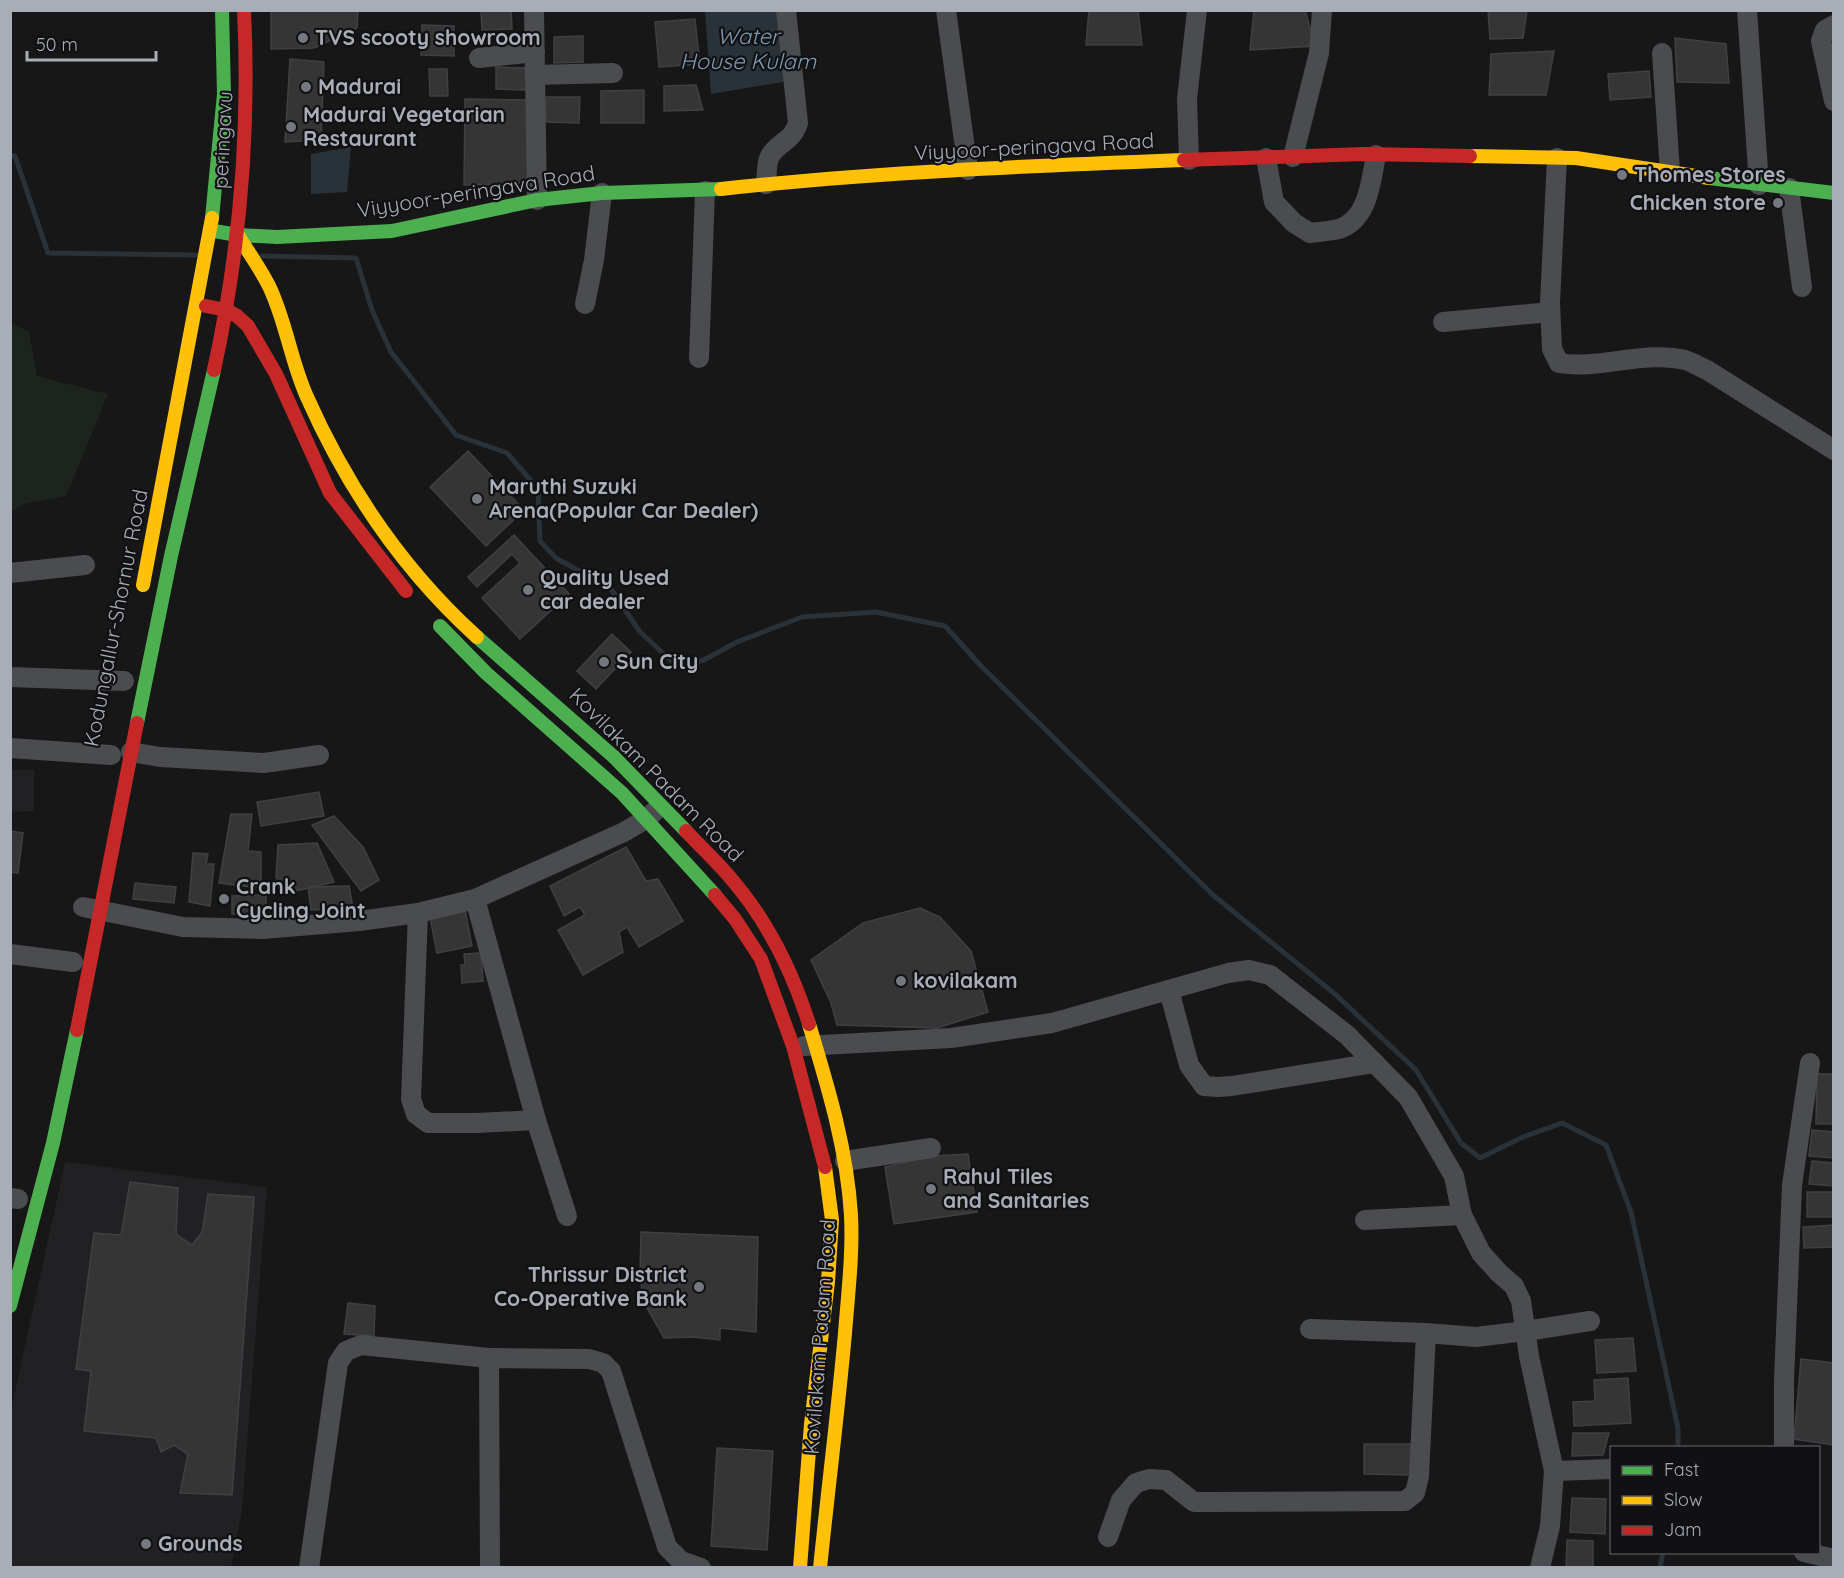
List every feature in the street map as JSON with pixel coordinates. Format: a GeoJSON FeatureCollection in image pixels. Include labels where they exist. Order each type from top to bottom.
{"type":"FeatureCollection","features":[{"type":"Feature","properties":{"kind":"main road","name":"Kodungallur-Shornur Road"},"geometry":{"type":"LineString","coordinates":[[140,601],[211,234],[224,94],[222,10]]}},
{"type":"Feature","properties":{"kind":"main road","name":"peringavu"},"geometry":{"type":"LineString","coordinates":[[239,239],[248,96],[244,10]]}},
{"type":"Feature","properties":{"kind":"main road","name":"Viyyoor-peringava Road"},"geometry":{"type":"LineString","coordinates":[[211,234],[239,239],[392,231],[537,200],[603,193],[705,191],[766,184],[968,170],[1293,157],[1376,155],[1576,158],[1759,185],[1833,193]]}},
{"type":"Feature","properties":{"kind":"main road","name":"Kodungallur-Shornur Road"},"geometry":{"type":"LineString","coordinates":[[10,1306],[57,1122],[87,907],[116,754],[170,559],[226,310],[239,239]]}},
{"type":"Feature","properties":{"kind":"main road","name":"Kovilakam Padam Road"},"geometry":{"type":"LineString","coordinates":[[239,239],[269,286],[306,396],[328,442],[365,507],[414,571],[462,623],[614,757],[728,875],[762,920],[788,970],[832,1101],[845,1161],[851,1216],[850,1270],[842,1364],[820,1568]]}},
{"type":"Feature","properties":{"kind":"main road"},"geometry":{"type":"LineString","coordinates":[[198,304],[226,310],[248,326],[276,374],[330,493],[374,552],[417,603]]}},
{"type":"Feature","properties":{"kind":"main road","name":"Kovilakam Padam Road"},"geometry":{"type":"LineString","coordinates":[[433,618],[486,673],[622,793],[698,874],[735,919],[761,959],[793,1046],[811,1108],[825,1168],[832,1220],[828,1282],[811,1424],[800,1568]]}},
{"type":"Feature","properties":{"kind":"street"},"geometry":{"type":"LineString","coordinates":[[534,10],[537,200]]}},
{"type":"Feature","properties":{"kind":"street"},"geometry":{"type":"LineString","coordinates":[[766,184],[769,157],[795,134],[798,123],[786,10]]}},
{"type":"Feature","properties":{"kind":"street"},"geometry":{"type":"LineString","coordinates":[[946,10],[968,170]]}},
{"type":"Feature","properties":{"kind":"street"},"geometry":{"type":"LineString","coordinates":[[1189,160],[1187,99],[1197,10]]}},
{"type":"Feature","properties":{"kind":"street"},"geometry":{"type":"LineString","coordinates":[[1293,157],[1319,53],[1322,10]]}},
{"type":"Feature","properties":{"kind":"street"},"geometry":{"type":"LineString","coordinates":[[1748,10],[1759,185]]}},
{"type":"Feature","properties":{"kind":"street"},"geometry":{"type":"LineString","coordinates":[[1833,25],[1825,30],[1821,41],[1833,101]]}},
{"type":"Feature","properties":{"kind":"street"},"geometry":{"type":"LineString","coordinates":[[479,58],[535,52]]}},
{"type":"Feature","properties":{"kind":"street"},"geometry":{"type":"LineString","coordinates":[[1662,53],[1670,172]]}},
{"type":"Feature","properties":{"kind":"street"},"geometry":{"type":"LineString","coordinates":[[535,75],[613,73]]}},
{"type":"Feature","properties":{"kind":"street"},"geometry":{"type":"LineString","coordinates":[[1266,158],[1274,202],[1294,223],[1310,233],[1341,228],[1357,216],[1368,196],[1376,155]]}},
{"type":"Feature","properties":{"kind":"street"},"geometry":{"type":"LineString","coordinates":[[1557,158],[1550,312],[1551,349],[1558,363],[1574,365],[1643,357],[1685,360],[1707,370],[1833,450]]}},
{"type":"Feature","properties":{"kind":"street"},"geometry":{"type":"LineString","coordinates":[[1789,188],[1802,287]]}},
{"type":"Feature","properties":{"kind":"street"},"geometry":{"type":"LineString","coordinates":[[699,358],[705,191]]}},
{"type":"Feature","properties":{"kind":"street"},"geometry":{"type":"LineString","coordinates":[[585,303],[594,260],[603,193]]}},
{"type":"Feature","properties":{"kind":"street"},"geometry":{"type":"LineString","coordinates":[[1443,322],[1550,312]]}},
{"type":"Feature","properties":{"kind":"street"},"geometry":{"type":"LineString","coordinates":[[10,573],[85,565]]}},
{"type":"Feature","properties":{"kind":"street"},"geometry":{"type":"LineString","coordinates":[[10,677],[124,681]]}},
{"type":"Feature","properties":{"kind":"street"},"geometry":{"type":"LineString","coordinates":[[10,748],[264,763],[319,755]]}},
{"type":"Feature","properties":{"kind":"street"},"geometry":{"type":"LineString","coordinates":[[87,907],[183,927],[263,929],[359,921],[418,913],[476,899],[595,846],[646,819],[661,805]]}},
{"type":"Feature","properties":{"kind":"street"},"geometry":{"type":"LineString","coordinates":[[476,899],[536,1120],[567,1216]]}},
{"type":"Feature","properties":{"kind":"street"},"geometry":{"type":"LineString","coordinates":[[418,913],[411,1099],[416,1114],[428,1123],[536,1120]]}},
{"type":"Feature","properties":{"kind":"street"},"geometry":{"type":"LineString","coordinates":[[10,954],[73,962]]}},
{"type":"Feature","properties":{"kind":"street"},"geometry":{"type":"LineString","coordinates":[[793,1046],[951,1038],[1041,1025],[1238,972],[1249,970],[1270,975],[1347,1035],[1408,1097],[1454,1176],[1462,1215],[1481,1253],[1498,1273],[1514,1286],[1521,1301],[1554,1471],[1550,1526],[1540,1568]]}},
{"type":"Feature","properties":{"kind":"street"},"geometry":{"type":"LineString","coordinates":[[1169,990],[1189,1065],[1204,1086],[1232,1086],[1375,1063]]}},
{"type":"Feature","properties":{"kind":"street"},"geometry":{"type":"LineString","coordinates":[[1784,1446],[1784,1380],[1792,1185],[1810,1063]]}},
{"type":"Feature","properties":{"kind":"street"},"geometry":{"type":"LineString","coordinates":[[845,1161],[931,1148]]}},
{"type":"Feature","properties":{"kind":"street"},"geometry":{"type":"LineString","coordinates":[[1365,1220],[1462,1215]]}},
{"type":"Feature","properties":{"kind":"street"},"geometry":{"type":"LineString","coordinates":[[1310,1329],[1476,1336],[1590,1321]]}},
{"type":"Feature","properties":{"kind":"street"},"geometry":{"type":"LineString","coordinates":[[1108,1537],[1121,1500],[1136,1483],[1149,1479],[1166,1480],[1194,1502],[1405,1501],[1415,1493],[1419,1476],[1426,1333]]}},
{"type":"Feature","properties":{"kind":"street"},"geometry":{"type":"LineString","coordinates":[[309,1568],[338,1363],[346,1351],[361,1345],[489,1358],[589,1359],[603,1363],[611,1371],[667,1547],[681,1561],[701,1568]]}},
{"type":"Feature","properties":{"kind":"street"},"geometry":{"type":"LineString","coordinates":[[489,1358],[490,1568]]}},
{"type":"Feature","properties":{"kind":"street"},"geometry":{"type":"LineString","coordinates":[[1554,1471],[1610,1469]]}},
{"type":"Feature","properties":{"kind":"street"},"geometry":{"type":"LineString","coordinates":[[1812,1554],[1833,1559]]}},
{"type":"Feature","properties":{"kind":"shaded area"},"geometry":{"type":"Polygon","coordinates":[[[11,323],[29,332],[37,376],[108,394],[66,496],[24,504],[11,512],[11,323]]]}},
{"type":"Feature","properties":{"kind":"shaded area"},"geometry":{"type":"Polygon","coordinates":[[[11,770],[34,770],[34,811],[11,812],[11,770]]]}},
{"type":"Feature","properties":{"kind":"shaded area"},"geometry":{"type":"Polygon","coordinates":[[[65,1162],[267,1187],[242,1510],[231,1567],[11,1568],[11,1410],[65,1162]]]}},
{"type":"Feature","properties":{"kind":"water","name":"Water House Kulam"},"geometry":{"type":"Polygon","coordinates":[[[705,11],[780,11],[794,80],[711,94],[705,11]]]}},
{"type":"Feature","properties":{"kind":"water"},"geometry":{"type":"Polygon","coordinates":[[[351,147],[347,192],[311,194],[311,154],[351,147]]]}},
{"type":"Feature","properties":{"kind":"building","name":"TVS scooty showroom"},"geometry":{"type":"Polygon","coordinates":[[[271,10],[358,10],[357,28],[314,48],[271,49],[271,10]]]}},
{"type":"Feature","properties":{"kind":"building"},"geometry":{"type":"Polygon","coordinates":[[[481,10],[511,10],[512,29],[482,30],[481,10]]]}},
{"type":"Feature","properties":{"kind":"building"},"geometry":{"type":"Polygon","coordinates":[[[1089,10],[1138,10],[1142,45],[1086,45],[1089,10]]]}},
{"type":"Feature","properties":{"kind":"building"},"geometry":{"type":"Polygon","coordinates":[[[1254,10],[1305,10],[1315,46],[1250,50],[1254,10]]]}},
{"type":"Feature","properties":{"kind":"building"},"geometry":{"type":"Polygon","coordinates":[[[1488,10],[1527,10],[1523,38],[1490,39],[1488,10]]]}},
{"type":"Feature","properties":{"kind":"building"},"geometry":{"type":"Polygon","coordinates":[[[695,19],[700,64],[659,67],[655,22],[695,19]]]}},
{"type":"Feature","properties":{"kind":"building"},"geometry":{"type":"Polygon","coordinates":[[[422,25],[454,26],[454,56],[421,55],[422,25]]]}},
{"type":"Feature","properties":{"kind":"building"},"geometry":{"type":"Polygon","coordinates":[[[583,36],[583,62],[554,63],[554,37],[583,36]]]}},
{"type":"Feature","properties":{"kind":"building"},"geometry":{"type":"Polygon","coordinates":[[[1675,38],[1726,44],[1729,83],[1677,82],[1675,38]]]}},
{"type":"Feature","properties":{"kind":"building"},"geometry":{"type":"Polygon","coordinates":[[[1554,51],[1546,95],[1489,95],[1491,54],[1554,51]]]}},
{"type":"Feature","properties":{"kind":"building","name":"Madurai"},"geometry":{"type":"Polygon","coordinates":[[[290,59],[324,62],[321,140],[285,142],[290,59]]]}},
{"type":"Feature","properties":{"kind":"building"},"geometry":{"type":"Polygon","coordinates":[[[496,67],[526,68],[526,90],[496,89],[496,67]]]}},
{"type":"Feature","properties":{"kind":"building"},"geometry":{"type":"Polygon","coordinates":[[[429,69],[447,69],[448,96],[430,96],[429,69]]]}},
{"type":"Feature","properties":{"kind":"building"},"geometry":{"type":"Polygon","coordinates":[[[1649,71],[1651,97],[1610,100],[1608,74],[1649,71]]]}},
{"type":"Feature","properties":{"kind":"building"},"geometry":{"type":"Polygon","coordinates":[[[696,85],[703,110],[664,111],[664,86],[696,85]]]}},
{"type":"Feature","properties":{"kind":"building"},"geometry":{"type":"Polygon","coordinates":[[[644,90],[644,123],[601,123],[601,91],[644,90]]]}},
{"type":"Feature","properties":{"kind":"building"},"geometry":{"type":"Polygon","coordinates":[[[546,97],[580,97],[579,123],[546,122],[546,97]]]}},
{"type":"Feature","properties":{"kind":"building"},"geometry":{"type":"Polygon","coordinates":[[[465,99],[530,100],[537,183],[464,185],[465,99]]]}},
{"type":"Feature","properties":{"kind":"building","name":"Maruthi Suzuki Arena(Popular Car Dealer)"},"geometry":{"type":"Polygon","coordinates":[[[468,451],[524,510],[486,546],[430,487],[468,451]]]}},
{"type":"Feature","properties":{"kind":"building","name":"Quality Used car dealer"},"geometry":{"type":"Polygon","coordinates":[[[514,535],[569,594],[520,639],[482,598],[520,563],[512,554],[477,587],[468,577],[514,535]]]}},
{"type":"Feature","properties":{"kind":"building","name":"Sun City"},"geometry":{"type":"Polygon","coordinates":[[[612,634],[631,652],[596,689],[577,671],[612,634]]]}},
{"type":"Feature","properties":{"kind":"building"},"geometry":{"type":"Polygon","coordinates":[[[319,792],[324,816],[261,826],[257,802],[319,792]]]}},
{"type":"Feature","properties":{"kind":"building"},"geometry":{"type":"Polygon","coordinates":[[[231,814],[252,814],[248,851],[261,852],[261,888],[219,883],[231,814]]]}},
{"type":"Feature","properties":{"kind":"building"},"geometry":{"type":"Polygon","coordinates":[[[334,816],[363,847],[379,880],[361,891],[312,825],[334,816]]]}},
{"type":"Feature","properties":{"kind":"building"},"geometry":{"type":"Polygon","coordinates":[[[10,831],[23,833],[18,873],[10,872],[10,831]]]}},
{"type":"Feature","properties":{"kind":"building"},"geometry":{"type":"Polygon","coordinates":[[[317,843],[334,882],[284,894],[276,877],[278,845],[317,843]]]}},
{"type":"Feature","properties":{"kind":"building"},"geometry":{"type":"Polygon","coordinates":[[[626,847],[646,881],[658,879],[683,921],[639,947],[627,927],[619,932],[623,952],[583,975],[558,930],[585,915],[580,907],[564,916],[550,886],[626,847]]]}},
{"type":"Feature","properties":{"kind":"building"},"geometry":{"type":"Polygon","coordinates":[[[193,853],[208,854],[206,864],[214,864],[210,906],[189,902],[193,853]]]}},
{"type":"Feature","properties":{"kind":"building"},"geometry":{"type":"Polygon","coordinates":[[[135,883],[176,887],[174,903],[133,899],[135,883]]]}},
{"type":"Feature","properties":{"kind":"building"},"geometry":{"type":"Polygon","coordinates":[[[349,886],[353,908],[311,910],[308,887],[349,886]]]}},
{"type":"Feature","properties":{"kind":"building"},"geometry":{"type":"Polygon","coordinates":[[[266,895],[266,914],[232,914],[232,896],[266,895]]]}},
{"type":"Feature","properties":{"kind":"building","name":"kovilakam"},"geometry":{"type":"Polygon","coordinates":[[[920,908],[940,917],[971,951],[988,1012],[937,1028],[837,1025],[831,1003],[811,960],[863,923],[920,908]]]}},
{"type":"Feature","properties":{"kind":"building"},"geometry":{"type":"Polygon","coordinates":[[[465,910],[472,946],[437,953],[430,917],[465,910]]]}},
{"type":"Feature","properties":{"kind":"building"},"geometry":{"type":"Polygon","coordinates":[[[481,953],[483,981],[462,983],[461,965],[465,965],[464,954],[481,953]]]}},
{"type":"Feature","properties":{"kind":"building"},"geometry":{"type":"Polygon","coordinates":[[[1817,1074],[1834,1074],[1834,1124],[1816,1124],[1817,1074]]]}},
{"type":"Feature","properties":{"kind":"building"},"geometry":{"type":"Polygon","coordinates":[[[1812,1130],[1834,1132],[1834,1158],[1809,1156],[1812,1130]]]}},
{"type":"Feature","properties":{"kind":"building","name":"Rahul Tiles and Sanitaries"},"geometry":{"type":"Polygon","coordinates":[[[968,1154],[977,1212],[894,1224],[885,1167],[933,1156],[968,1154]]]}},
{"type":"Feature","properties":{"kind":"building"},"geometry":{"type":"Polygon","coordinates":[[[1812,1161],[1834,1163],[1834,1186],[1809,1184],[1812,1161]]]}},
{"type":"Feature","properties":{"kind":"building"},"geometry":{"type":"Polygon","coordinates":[[[130,1182],[178,1188],[176,1234],[192,1245],[202,1232],[208,1194],[254,1197],[232,1495],[180,1493],[188,1454],[174,1445],[161,1452],[156,1438],[84,1431],[91,1371],[76,1369],[94,1233],[121,1235],[130,1182]]]}},
{"type":"Feature","properties":{"kind":"building"},"geometry":{"type":"Polygon","coordinates":[[[1807,1192],[1834,1192],[1834,1217],[1807,1217],[1807,1192]]]}},
{"type":"Feature","properties":{"kind":"building"},"geometry":{"type":"Polygon","coordinates":[[[1834,1225],[1834,1247],[1804,1248],[1803,1227],[1834,1225]]]}},
{"type":"Feature","properties":{"kind":"building","name":"Thrissur District Co-Operative Bank"},"geometry":{"type":"Polygon","coordinates":[[[641,1232],[758,1237],[756,1332],[720,1328],[720,1340],[693,1337],[664,1338],[643,1301],[640,1273],[641,1232]]]}},
{"type":"Feature","properties":{"kind":"building"},"geometry":{"type":"Polygon","coordinates":[[[348,1303],[375,1306],[374,1336],[344,1334],[348,1303]]]}},
{"type":"Feature","properties":{"kind":"building"},"geometry":{"type":"Polygon","coordinates":[[[1633,1338],[1636,1371],[1597,1373],[1595,1340],[1633,1338]]]}},
{"type":"Feature","properties":{"kind":"building"},"geometry":{"type":"Polygon","coordinates":[[[1801,1359],[1834,1363],[1833,1445],[1794,1439],[1801,1359]]]}},
{"type":"Feature","properties":{"kind":"building"},"geometry":{"type":"Polygon","coordinates":[[[1628,1378],[1631,1423],[1574,1426],[1573,1402],[1595,1401],[1594,1380],[1628,1378]]]}},
{"type":"Feature","properties":{"kind":"building"},"geometry":{"type":"Polygon","coordinates":[[[1573,1433],[1609,1433],[1603,1455],[1572,1456],[1573,1433]]]}},
{"type":"Feature","properties":{"kind":"building"},"geometry":{"type":"Polygon","coordinates":[[[1364,1444],[1412,1444],[1412,1475],[1364,1474],[1364,1444]]]}},
{"type":"Feature","properties":{"kind":"building"},"geometry":{"type":"Polygon","coordinates":[[[717,1448],[773,1451],[767,1550],[711,1546],[717,1448]]]}},
{"type":"Feature","properties":{"kind":"building"},"geometry":{"type":"Polygon","coordinates":[[[1572,1498],[1606,1499],[1605,1534],[1570,1532],[1572,1498]]]}},
{"type":"Feature","properties":{"kind":"building"},"geometry":{"type":"Polygon","coordinates":[[[1567,1540],[1593,1541],[1593,1568],[1566,1568],[1567,1540]]]}},
{"type":"Feature","properties":{"kind":"waterway"},"geometry":{"type":"LineString","coordinates":[[10,156],[15,156],[48,253],[196,255]]}},
{"type":"Feature","properties":{"kind":"waterway"},"geometry":{"type":"LineString","coordinates":[[262,256],[356,258],[372,310],[391,352],[456,435],[507,453],[538,489],[540,541],[556,558],[611,589],[640,632],[678,667],[704,660],[737,642],[802,617],[876,612],[945,626],[981,666],[1213,895],[1336,995],[1416,1070],[1461,1143],[1480,1158],[1523,1137],[1562,1123],[1606,1145],[1631,1212],[1678,1428],[1678,1446]]}},
{"type":"Feature","properties":{"kind":"waterway"},"geometry":{"type":"LineString","coordinates":[[1660,1568],[1663,1554]]}},
{"type":"Feature","properties":{"kind":"traffic: fast"},"geometry":{"type":"LineString","coordinates":[[212,218],[224,94],[222,10]]}},
{"type":"Feature","properties":{"kind":"traffic: fast"},"geometry":{"type":"LineString","coordinates":[[1709,178],[1834,193]]}},
{"type":"Feature","properties":{"kind":"traffic: fast"},"geometry":{"type":"LineString","coordinates":[[214,231],[277,237],[392,231],[537,200],[602,193],[721,189]]}},
{"type":"Feature","properties":{"kind":"traffic: fast"},"geometry":{"type":"LineString","coordinates":[[137,723],[171,556],[214,370]]}},
{"type":"Feature","properties":{"kind":"traffic: fast"},"geometry":{"type":"LineString","coordinates":[[440,626],[486,673],[622,793],[715,895]]}},
{"type":"Feature","properties":{"kind":"traffic: fast"},"geometry":{"type":"LineString","coordinates":[[477,637],[614,757],[686,831]]}},
{"type":"Feature","properties":{"kind":"traffic: fast"},"geometry":{"type":"LineString","coordinates":[[10,1306],[53,1143],[77,1030]]}},
{"type":"Feature","properties":{"kind":"traffic: slow"},"geometry":{"type":"LineString","coordinates":[[1470,156],[1576,158],[1709,178]]}},
{"type":"Feature","properties":{"kind":"traffic: slow"},"geometry":{"type":"LineString","coordinates":[[721,189],[895,174],[1184,160]]}},
{"type":"Feature","properties":{"kind":"traffic: slow"},"geometry":{"type":"LineString","coordinates":[[143,585],[212,218]]}},
{"type":"Feature","properties":{"kind":"traffic: slow"},"geometry":{"type":"LineString","coordinates":[[238,235],[269,286],[307,397],[359,495],[425,584],[477,637]]}},
{"type":"Feature","properties":{"kind":"traffic: slow"},"geometry":{"type":"LineString","coordinates":[[809,1024],[841,1142],[851,1215],[850,1274],[845,1333],[820,1568]]}},
{"type":"Feature","properties":{"kind":"traffic: slow"},"geometry":{"type":"LineString","coordinates":[[800,1568],[811,1424],[828,1282],[832,1220],[825,1167]]}},
{"type":"Feature","properties":{"kind":"traffic: jam"},"geometry":{"type":"LineString","coordinates":[[214,370],[230,281],[241,191],[246,101],[244,10]]}},
{"type":"Feature","properties":{"kind":"traffic: jam"},"geometry":{"type":"LineString","coordinates":[[1184,160],[1365,154],[1470,156]]}},
{"type":"Feature","properties":{"kind":"traffic: jam"},"geometry":{"type":"LineString","coordinates":[[206,306],[226,310],[248,326],[276,374],[330,493],[406,591]]}},
{"type":"Feature","properties":{"kind":"traffic: jam"},"geometry":{"type":"LineString","coordinates":[[77,1030],[137,723]]}},
{"type":"Feature","properties":{"kind":"traffic: jam"},"geometry":{"type":"LineString","coordinates":[[686,831],[728,875],[754,908],[786,964],[809,1024]]}},
{"type":"Feature","properties":{"kind":"traffic: jam"},"geometry":{"type":"LineString","coordinates":[[715,895],[735,919],[761,959],[793,1046],[825,1167]]}},
{"type":"Feature","properties":{"kind":"place","name":"TVS scooty showroom"},"geometry":{"type":"Point","coordinates":[303,38]}},
{"type":"Feature","properties":{"kind":"place","name":"Madurai"},"geometry":{"type":"Point","coordinates":[306,87]}},
{"type":"Feature","properties":{"kind":"place","name":"Madurai Vegetarian Restaurant"},"geometry":{"type":"Point","coordinates":[291,127]}},
{"type":"Feature","properties":{"kind":"place","name":"Thomes Stores"},"geometry":{"type":"Point","coordinates":[1622,175]}},
{"type":"Feature","properties":{"kind":"place","name":"Chicken store"},"geometry":{"type":"Point","coordinates":[1778,203]}},
{"type":"Feature","properties":{"kind":"place","name":"Maruthi Suzuki Arena(Popular Car Dealer)"},"geometry":{"type":"Point","coordinates":[477,499]}},
{"type":"Feature","properties":{"kind":"place","name":"Quality Used car dealer"},"geometry":{"type":"Point","coordinates":[528,590]}},
{"type":"Feature","properties":{"kind":"place","name":"Sun City"},"geometry":{"type":"Point","coordinates":[604,662]}},
{"type":"Feature","properties":{"kind":"place","name":"Crank Cycling Joint"},"geometry":{"type":"Point","coordinates":[224,899]}},
{"type":"Feature","properties":{"kind":"place","name":"kovilakam"},"geometry":{"type":"Point","coordinates":[901,981]}},
{"type":"Feature","properties":{"kind":"place","name":"Rahul Tiles and Sanitaries"},"geometry":{"type":"Point","coordinates":[931,1189]}},
{"type":"Feature","properties":{"kind":"place","name":"Thrissur District Co-Operative Bank"},"geometry":{"type":"Point","coordinates":[699,1287]}},
{"type":"Feature","properties":{"kind":"place","name":"Grounds"},"geometry":{"type":"Point","coordinates":[146,1544]}}]}
